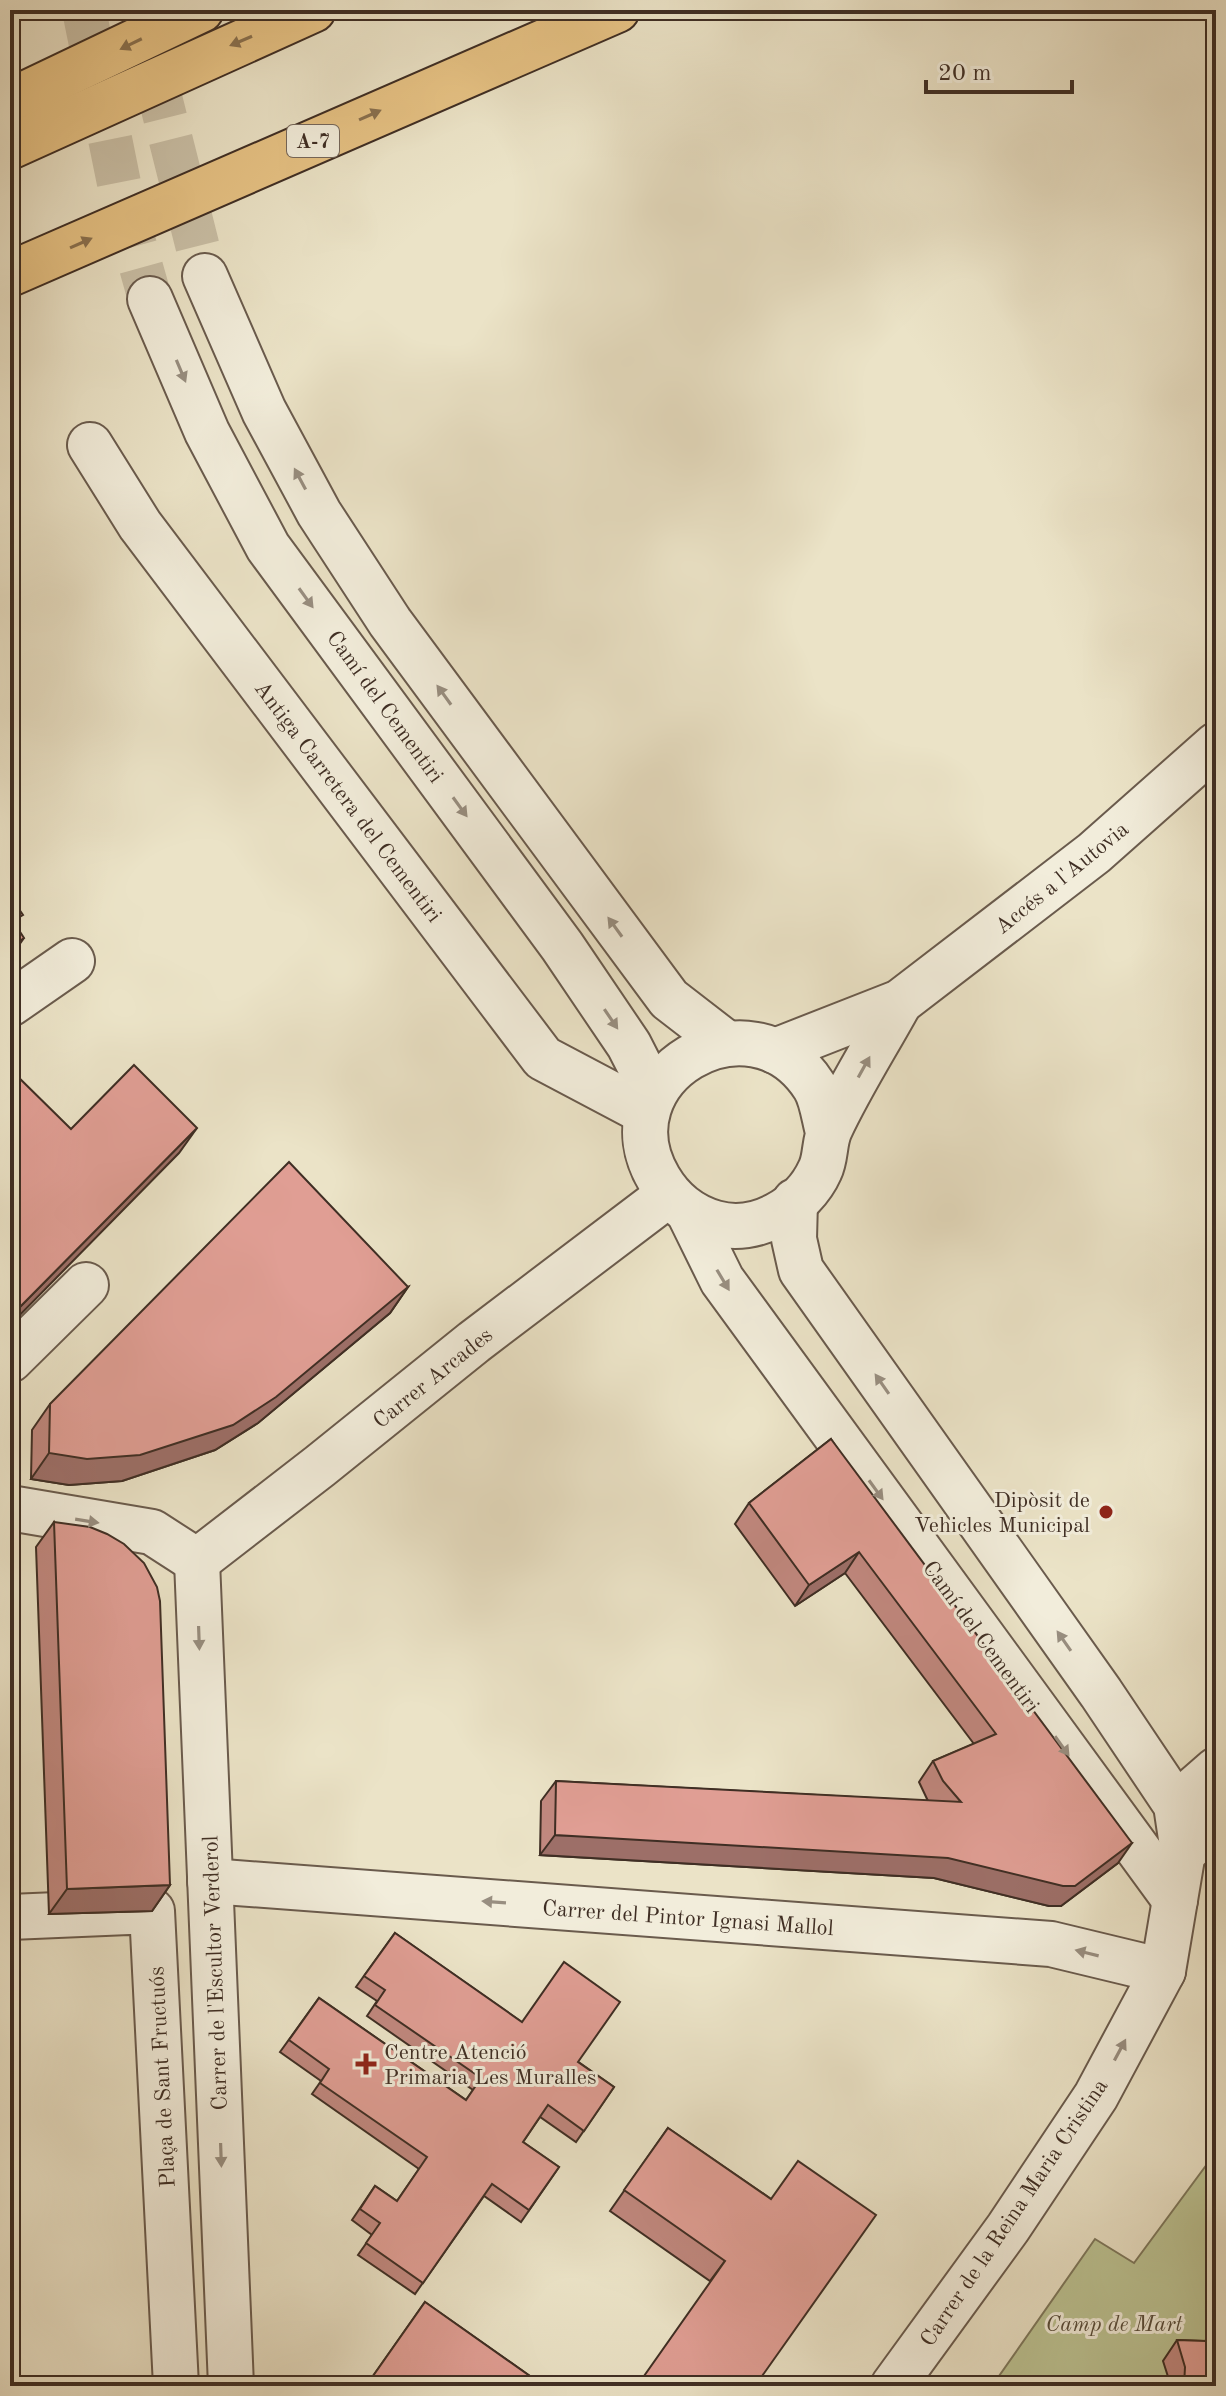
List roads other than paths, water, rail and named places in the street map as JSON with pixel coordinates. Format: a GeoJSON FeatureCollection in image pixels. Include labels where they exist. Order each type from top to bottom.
{"type":"FeatureCollection","features":[{"type":"Feature","properties":{"kind":"highway"},"geometry":{"type":"LineString","coordinates":[[10,101],[201,10]]}},
{"type":"Feature","properties":{"kind":"highway"},"geometry":{"type":"LineString","coordinates":[[10,147],[313,10]]}},
{"type":"Feature","properties":{"kind":"highway","name":"A-7"},"geometry":{"type":"LineString","coordinates":[[10,274],[617,10]]}},
{"type":"Feature","properties":{"kind":"street"},"geometry":{"type":"LineString","coordinates":[[205,276],[264,411],[319,513],[390,622],[669,999],[726,1043]]}},
{"type":"Feature","properties":{"kind":"street","name":"Camí del Cementiri"},"geometry":{"type":"LineString","coordinates":[[150,299],[207,432],[268,547],[562,946],[629,1045],[651,1104]]}},
{"type":"Feature","properties":{"kind":"street","name":"Antiga Carretera del Cementiri"},"geometry":{"type":"LineString","coordinates":[[90,445],[140,525],[543,1058],[651,1104]]}},
{"type":"Feature","properties":{"kind":"street","name":"Accés a l'Autovia"},"geometry":{"type":"LineString","coordinates":[[900,1002],[1094,853],[1216,745]]}},
{"type":"Feature","properties":{"kind":"street"},"geometry":{"type":"LineString","coordinates":[[10,1004],[72,961]]}},
{"type":"Feature","properties":{"kind":"street"},"geometry":{"type":"LineString","coordinates":[[775,1051],[900,1002]]}},
{"type":"Feature","properties":{"kind":"street"},"geometry":{"type":"LineString","coordinates":[[828,1132],[817,1089],[802,1070],[775,1051],[755,1044],[726,1043],[701,1049],[674,1067],[651,1104],[644,1139],[650,1164],[678,1203],[715,1223],[758,1223],[782,1213],[813,1184],[822,1166],[828,1132],[900,1002]]}},
{"type":"Feature","properties":{"kind":"street"},"geometry":{"type":"LineString","coordinates":[[795,1201],[794,1239],[801,1270],[1092,1680],[1200,1839]]}},
{"type":"Feature","properties":{"kind":"street","name":"Camí del Cementiri"},"geometry":{"type":"LineString","coordinates":[[678,1203],[722,1280],[1175,1900]]}},
{"type":"Feature","properties":{"kind":"street","name":"Carrer Arcades"},"geometry":{"type":"LineString","coordinates":[[197,1561],[474,1342],[678,1203]]}},
{"type":"Feature","properties":{"kind":"street"},"geometry":{"type":"LineString","coordinates":[[10,1360],[86,1285]]}},
{"type":"Feature","properties":{"kind":"street"},"geometry":{"type":"LineString","coordinates":[[10,1508],[152,1532],[197,1561]]}},
{"type":"Feature","properties":{"kind":"street","name":"Carrer de l'Escultor Verderol"},"geometry":{"type":"LineString","coordinates":[[197,1561],[231,2386]]}},
{"type":"Feature","properties":{"kind":"street"},"geometry":{"type":"LineString","coordinates":[[1176,1805],[1216,1770]]}},
{"type":"Feature","properties":{"kind":"street","name":"Carrer de la Reina Maria Cristina"},"geometry":{"type":"LineString","coordinates":[[893,2386],[1008,2228],[1089,2107],[1163,1971],[1175,1900],[1200,1839]]}},
{"type":"Feature","properties":{"kind":"street","name":"Carrer del Pintor Ignasi Mallol"},"geometry":{"type":"LineString","coordinates":[[210,1881],[1051,1944],[1163,1971]]}},
{"type":"Feature","properties":{"kind":"street","name":"Plaça de Sant Fructuós"},"geometry":{"type":"LineString","coordinates":[[10,1917],[152,1911],[176,2386]]}},
{"type":"Feature","properties":{"kind":"tunnel"},"geometry":{"type":"LineString","coordinates":[[84,10],[123,203],[150,299]]}},
{"type":"Feature","properties":{"kind":"tunnel"},"geometry":{"type":"LineString","coordinates":[[145,10],[159,93],[205,276]]}},
{"type":"Feature","properties":{"kind":"place","name":"Dipòsit de Vehicles Municipal"},"geometry":{"type":"Point","coordinates":[1106,1512]}},
{"type":"Feature","properties":{"kind":"place","name":"Centre Atenció Primaria Les Muralles"},"geometry":{"type":"Point","coordinates":[366,2064]}},
{"type":"Feature","properties":{"kind":"park label","name":"Camp de Mart"},"geometry":{"type":"Point","coordinates":[1114,2323]}}]}
